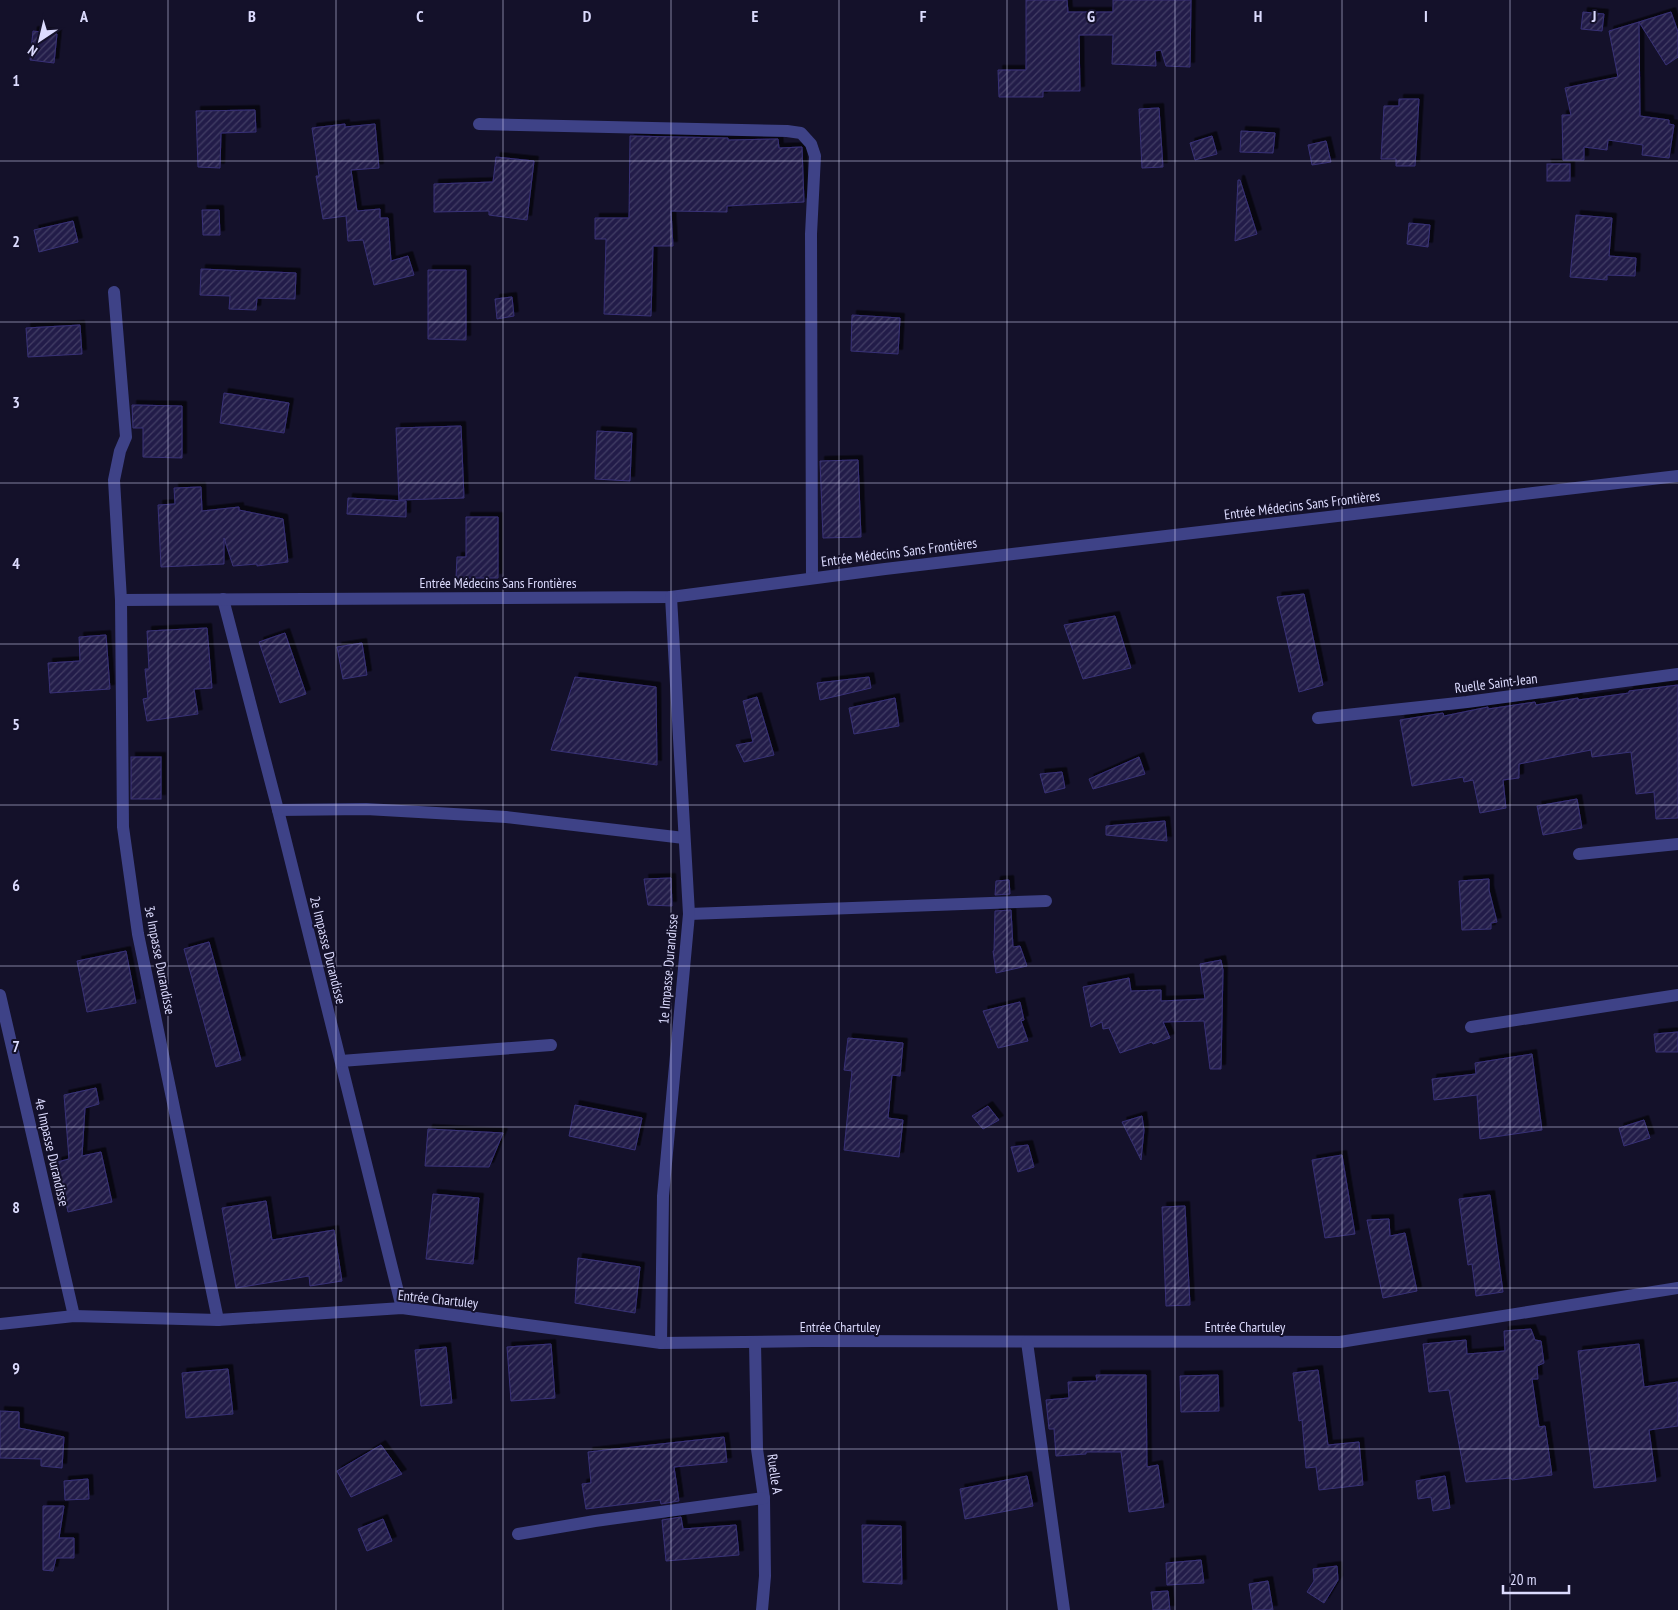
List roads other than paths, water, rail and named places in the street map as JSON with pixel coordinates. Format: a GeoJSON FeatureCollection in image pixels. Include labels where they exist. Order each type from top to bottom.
{"type":"FeatureCollection","features":[{"type":"Feature","properties":{"kind":"street"},"geometry":{"type":"LineString","coordinates":[[479,124],[787,130],[801,133],[811,144],[815,156],[811,234],[812,578]]}},
{"type":"Feature","properties":{"kind":"street","name":"3e Impasse Durandisse"},"geometry":{"type":"LineString","coordinates":[[114,292],[126,437],[120,452],[114,480],[121,600],[123,826],[138,934],[218,1320]]}},
{"type":"Feature","properties":{"kind":"street","name":"Entrée Médecins Sans Frontières"},"geometry":{"type":"LineString","coordinates":[[121,600],[671,597],[812,578],[1678,476]]}},
{"type":"Feature","properties":{"kind":"street","name":"1e Impasse Durandisse"},"geometry":{"type":"LineString","coordinates":[[661,1343],[664,1196],[689,914],[671,597]]}},
{"type":"Feature","properties":{"kind":"street","name":"2e Impasse Durandisse"},"geometry":{"type":"LineString","coordinates":[[223,599],[278,810],[402,1308]]}},
{"type":"Feature","properties":{"kind":"street","name":"Ruelle Saint-Jean"},"geometry":{"type":"LineString","coordinates":[[1318,718],[1678,674]]}},
{"type":"Feature","properties":{"kind":"street"},"geometry":{"type":"LineString","coordinates":[[278,810],[366,809],[506,818],[684,838]]}},
{"type":"Feature","properties":{"kind":"street"},"geometry":{"type":"LineString","coordinates":[[1579,854],[1678,844]]}},
{"type":"Feature","properties":{"kind":"street"},"geometry":{"type":"LineString","coordinates":[[689,914],[1046,901]]}},
{"type":"Feature","properties":{"kind":"street","name":"4e Impasse Durandisse"},"geometry":{"type":"LineString","coordinates":[[0,995],[74,1316]]}},
{"type":"Feature","properties":{"kind":"street"},"geometry":{"type":"LineString","coordinates":[[1470,1027],[1678,995]]}},
{"type":"Feature","properties":{"kind":"street"},"geometry":{"type":"LineString","coordinates":[[341,1061],[551,1045]]}},
{"type":"Feature","properties":{"kind":"street","name":"Entrée Chartuley"},"geometry":{"type":"LineString","coordinates":[[0,1324],[74,1316],[218,1320],[402,1308],[661,1343],[1340,1342],[1678,1288]]}},
{"type":"Feature","properties":{"kind":"street","name":"Ruelle A"},"geometry":{"type":"LineString","coordinates":[[755,1342],[757,1449],[764,1498],[765,1576],[762,1610]]}},
{"type":"Feature","properties":{"kind":"street"},"geometry":{"type":"LineString","coordinates":[[1027,1342],[1064,1610]]}},
{"type":"Feature","properties":{"kind":"street"},"geometry":{"type":"LineString","coordinates":[[518,1534],[595,1521],[764,1498]]}}]}
